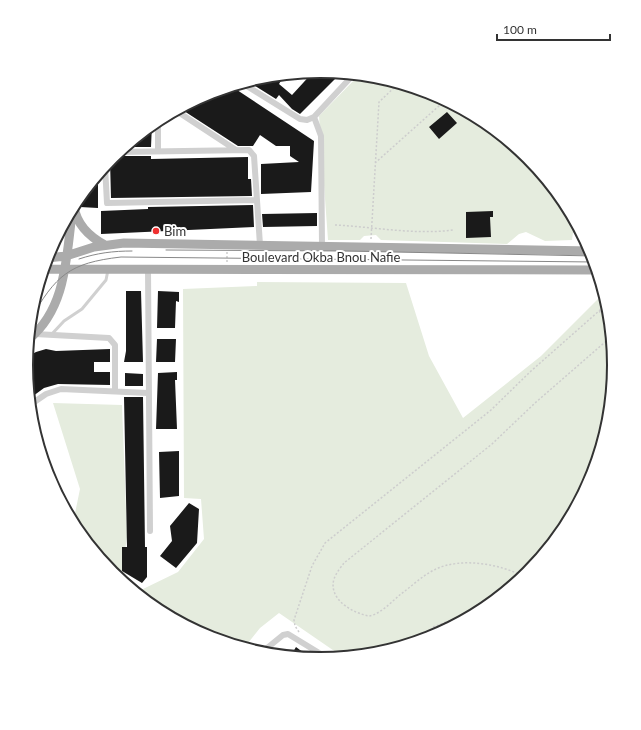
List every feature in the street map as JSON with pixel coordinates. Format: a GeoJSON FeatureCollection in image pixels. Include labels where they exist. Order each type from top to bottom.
{"type":"FeatureCollection","features":[{"type":"Feature","properties":{"kind":"main road"},"geometry":{"type":"LineString","coordinates":[[76,214],[83,227],[89,234],[105,245]]}},
{"type":"Feature","properties":{"kind":"main road"},"geometry":{"type":"LineString","coordinates":[[61,288],[71,224]]}},
{"type":"Feature","properties":{"kind":"main road","name":"Boulevard Okba Bnou Nafie"},"geometry":{"type":"LineString","coordinates":[[54,257],[66,256],[84,249],[124,243],[227,246],[260,245],[584,251]]}},
{"type":"Feature","properties":{"kind":"main road","name":"Boulevard Okba Bnou Nafie"},"geometry":{"type":"LineString","coordinates":[[50,269],[64,270],[148,268],[227,270],[592,270]]}},
{"type":"Feature","properties":{"kind":"main road"},"geometry":{"type":"LineString","coordinates":[[35,334],[46,320],[61,288],[70,276],[84,269]]}},
{"type":"Feature","properties":{"kind":"street"},"geometry":{"type":"LineString","coordinates":[[248,87],[300,119],[307,120],[314,117],[349,79]]}},
{"type":"Feature","properties":{"kind":"street"},"geometry":{"type":"LineString","coordinates":[[182,113],[236,150]]}},
{"type":"Feature","properties":{"kind":"street"},"geometry":{"type":"LineString","coordinates":[[314,117],[321,136],[320,246]]}},
{"type":"Feature","properties":{"kind":"street"},"geometry":{"type":"LineString","coordinates":[[158,128],[158,151]]}},
{"type":"Feature","properties":{"kind":"street"},"geometry":{"type":"LineString","coordinates":[[128,152],[249,150],[254,156],[260,245]]}},
{"type":"Feature","properties":{"kind":"street"},"geometry":{"type":"LineString","coordinates":[[105,174],[107,203],[256,200]]}},
{"type":"Feature","properties":{"kind":"street"},"geometry":{"type":"LineString","coordinates":[[148,268],[150,531]]}},
{"type":"Feature","properties":{"kind":"street"},"geometry":{"type":"LineString","coordinates":[[34,337],[51,335],[109,338],[115,345],[115,391]]}},
{"type":"Feature","properties":{"kind":"street"},"geometry":{"type":"LineString","coordinates":[[35,402],[46,394],[61,389],[148,393]]}},
{"type":"Feature","properties":{"kind":"street"},"geometry":{"type":"LineString","coordinates":[[268,648],[283,635],[288,634],[323,652]]}},
{"type":"Feature","properties":{"kind":"lane"},"geometry":{"type":"LineString","coordinates":[[51,335],[64,321],[82,309],[106,280],[108,268]]}},
{"type":"Feature","properties":{"kind":"path"},"geometry":{"type":"LineString","coordinates":[[370,247],[379,102],[395,87]]}},
{"type":"Feature","properties":{"kind":"path"},"geometry":{"type":"LineString","coordinates":[[375,163],[440,105]]}},
{"type":"Feature","properties":{"kind":"path"},"geometry":{"type":"LineString","coordinates":[[335,226],[371,227],[432,233],[453,230]]}},
{"type":"Feature","properties":{"kind":"path"},"geometry":{"type":"LineString","coordinates":[[227,246],[227,270]]}},
{"type":"Feature","properties":{"kind":"path"},"geometry":{"type":"LineString","coordinates":[[315,270],[320,246]]}},
{"type":"Feature","properties":{"kind":"path"},"geometry":{"type":"LineString","coordinates":[[300,633],[295,626],[294,620],[312,566],[325,543],[491,410],[531,371],[602,308]]}},
{"type":"Feature","properties":{"kind":"path"},"geometry":{"type":"LineString","coordinates":[[597,312],[602,311]]}},
{"type":"Feature","properties":{"kind":"path"},"geometry":{"type":"LineString","coordinates":[[518,573],[492,565],[447,565],[435,570],[382,610],[369,616],[349,609],[338,599],[334,592],[334,578],[344,562],[492,444],[535,403],[607,341]]}},
{"type":"Feature","properties":{"kind":"path"},"geometry":{"type":"LineString","coordinates":[[430,629],[455,619]]}},
{"type":"Feature","properties":{"kind":"shaded area"},"geometry":{"type":"Polygon","coordinates":[[[355,80],[395,87],[431,99],[480,126],[510,149],[537,175],[549,190],[560,205],[575,233],[573,233],[572,240],[545,241],[526,232],[519,234],[507,244],[381,240],[376,235],[364,236],[360,240],[328,240],[319,116],[355,80]]]}},
{"type":"Feature","properties":{"kind":"shaded area"},"geometry":{"type":"Polygon","coordinates":[[[257,282],[406,283],[429,356],[463,418],[541,356],[599,298],[606,327],[608,365],[606,403],[593,457],[578,492],[560,525],[537,555],[496,593],[464,614],[431,631],[395,643],[377,647],[336,652],[279,613],[260,628],[248,643],[210,631],[193,623],[161,604],[141,590],[178,572],[204,539],[201,499],[184,498],[183,289],[257,286],[257,282]]]}},
{"type":"Feature","properties":{"kind":"shaded area"},"geometry":{"type":"Polygon","coordinates":[[[53,403],[122,405],[127,537],[122,571],[138,587],[104,555],[81,525],[75,514],[80,489],[53,403]]]}},
{"type":"Feature","properties":{"kind":"building"},"geometry":{"type":"Polygon","coordinates":[[[308,78],[336,78],[300,114],[292,109],[279,95],[276,99],[254,85],[281,80],[279,84],[292,95],[308,78]]]}},
{"type":"Feature","properties":{"kind":"building"},"geometry":{"type":"Polygon","coordinates":[[[237,90],[314,141],[311,192],[261,194],[261,164],[299,162],[290,156],[290,146],[276,146],[260,135],[253,146],[238,146],[185,112],[210,99],[237,90]]]}},
{"type":"Feature","properties":{"kind":"building"},"geometry":{"type":"Polygon","coordinates":[[[447,112],[457,123],[439,139],[429,127],[447,112]]]}},
{"type":"Feature","properties":{"kind":"building"},"geometry":{"type":"Polygon","coordinates":[[[152,132],[151,147],[133,147],[152,132]]]}},
{"type":"Feature","properties":{"kind":"building"},"geometry":{"type":"Polygon","coordinates":[[[123,156],[151,156],[151,159],[248,157],[248,179],[251,179],[252,196],[111,198],[110,169],[123,156]]]}},
{"type":"Feature","properties":{"kind":"building"},"geometry":{"type":"Polygon","coordinates":[[[98,182],[98,208],[80,207],[92,190],[98,182]]]}},
{"type":"Feature","properties":{"kind":"building"},"geometry":{"type":"Polygon","coordinates":[[[253,205],[254,227],[101,234],[101,211],[148,209],[148,207],[253,205]]]}},
{"type":"Feature","properties":{"kind":"building"},"geometry":{"type":"Polygon","coordinates":[[[493,211],[493,217],[490,217],[491,237],[466,238],[466,212],[493,211]]]}},
{"type":"Feature","properties":{"kind":"building"},"geometry":{"type":"Polygon","coordinates":[[[317,213],[317,226],[263,227],[262,214],[317,213]]]}},
{"type":"Feature","properties":{"kind":"building"},"geometry":{"type":"Polygon","coordinates":[[[126,291],[141,291],[143,362],[124,362],[126,351],[126,291]]]}},
{"type":"Feature","properties":{"kind":"building"},"geometry":{"type":"Polygon","coordinates":[[[158,291],[179,292],[179,302],[176,301],[175,328],[157,328],[158,291]]]}},
{"type":"Feature","properties":{"kind":"building"},"geometry":{"type":"Polygon","coordinates":[[[157,339],[176,339],[175,362],[156,362],[157,339]]]}},
{"type":"Feature","properties":{"kind":"building"},"geometry":{"type":"Polygon","coordinates":[[[46,349],[56,351],[110,349],[110,362],[94,362],[94,372],[110,372],[110,385],[58,384],[44,388],[35,395],[33,365],[34,353],[46,349]]]}},
{"type":"Feature","properties":{"kind":"building"},"geometry":{"type":"Polygon","coordinates":[[[177,372],[177,380],[175,380],[177,429],[156,429],[158,373],[177,372]]]}},
{"type":"Feature","properties":{"kind":"building"},"geometry":{"type":"Polygon","coordinates":[[[125,373],[143,374],[143,386],[125,386],[125,373]]]}},
{"type":"Feature","properties":{"kind":"building"},"geometry":{"type":"Polygon","coordinates":[[[124,397],[143,397],[145,547],[147,547],[147,577],[142,583],[122,571],[122,547],[127,547],[124,397]]]}},
{"type":"Feature","properties":{"kind":"building"},"geometry":{"type":"Polygon","coordinates":[[[179,451],[179,496],[160,498],[159,452],[179,451]]]}},
{"type":"Feature","properties":{"kind":"building"},"geometry":{"type":"Polygon","coordinates":[[[189,503],[199,509],[197,543],[176,568],[160,556],[172,541],[170,526],[189,503]]]}},
{"type":"Feature","properties":{"kind":"building"},"geometry":{"type":"Polygon","coordinates":[[[296,647],[303,652],[302,652],[294,651],[296,647]]]}},
{"type":"Feature","properties":{"kind":"tram line"},"geometry":{"type":"LineString","coordinates":[[166,250],[345,251],[586,256]]}},
{"type":"Feature","properties":{"kind":"tram line"},"geometry":{"type":"LineString","coordinates":[[79,259],[92,255],[118,251],[132,251]]}},
{"type":"Feature","properties":{"kind":"tram line"},"geometry":{"type":"LineString","coordinates":[[40,303],[57,282],[76,268],[88,263],[121,257],[589,262]]}},
{"type":"Feature","properties":{"kind":"place","name":"Bim"},"geometry":{"type":"Point","coordinates":[156,231]}}]}
